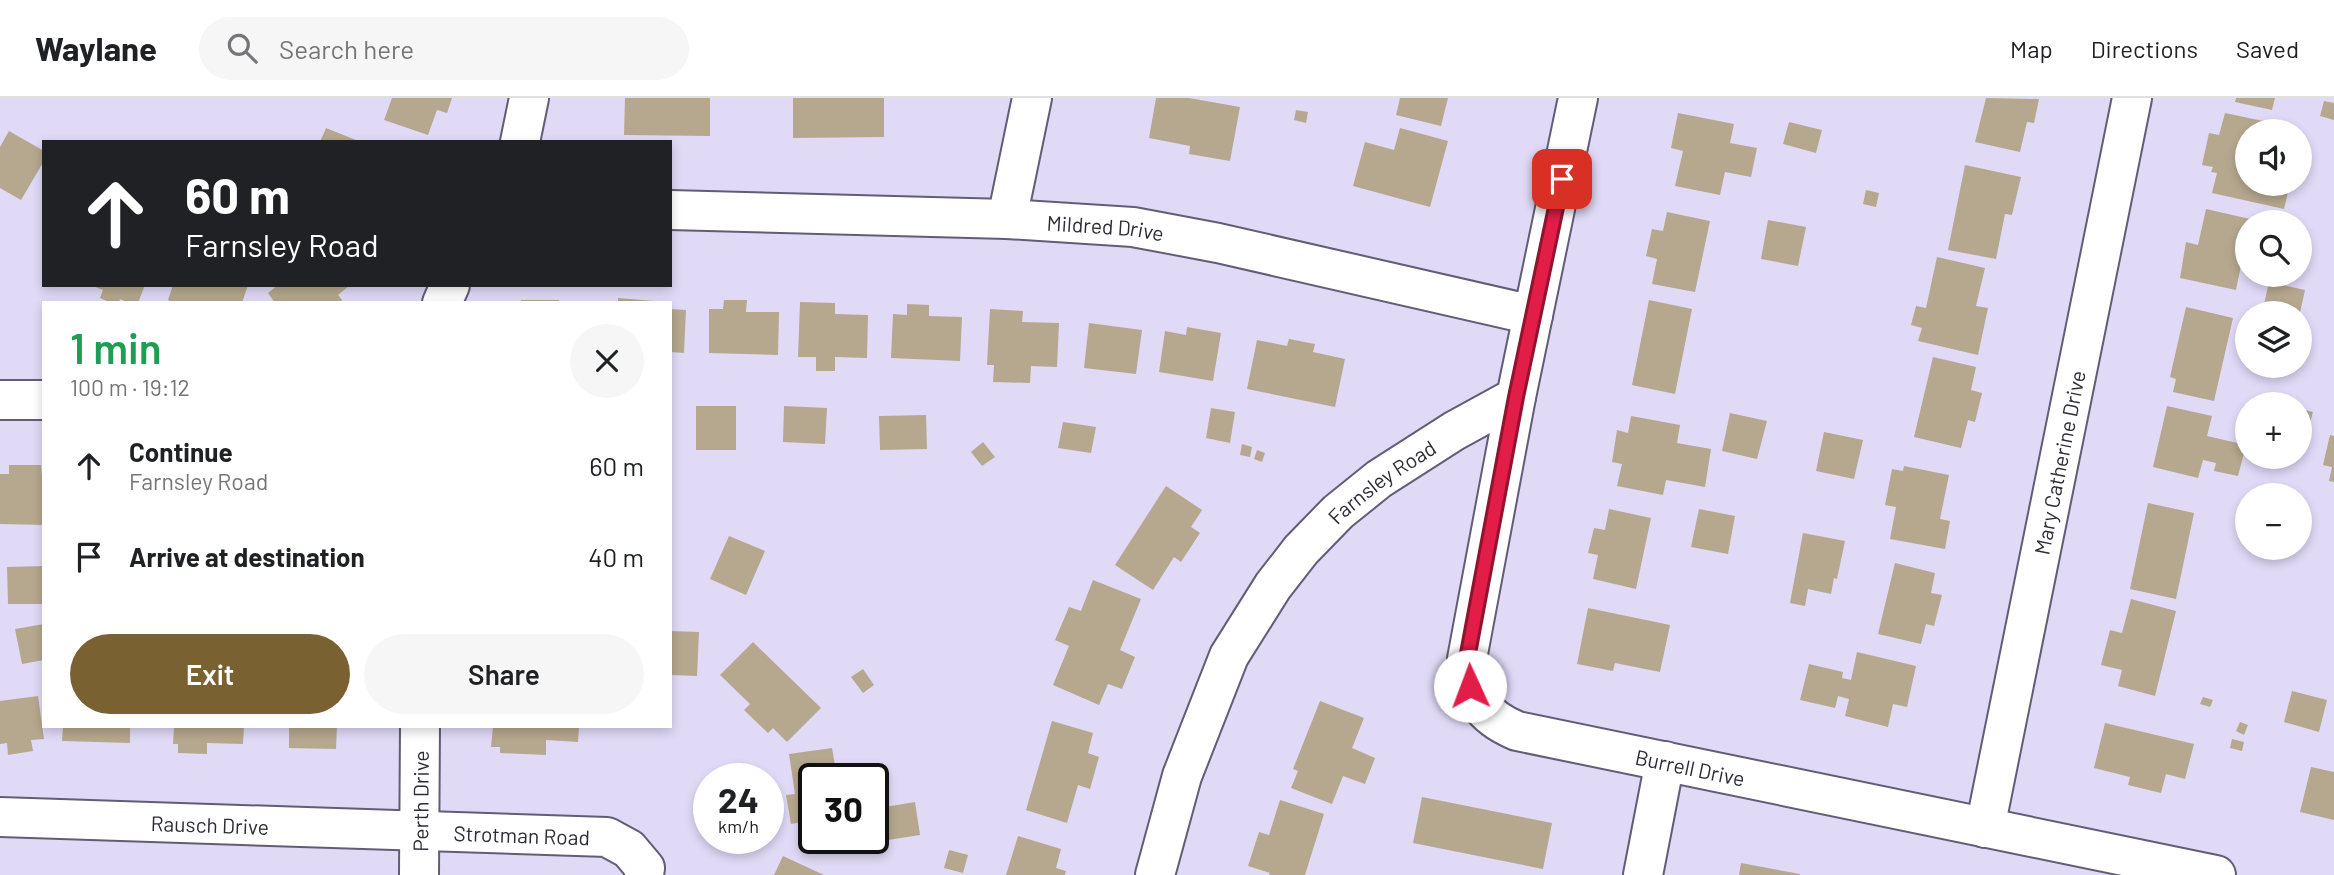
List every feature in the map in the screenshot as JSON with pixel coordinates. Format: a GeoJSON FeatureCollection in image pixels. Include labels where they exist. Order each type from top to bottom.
{"type":"FeatureCollection","features":[{"type":"Feature","properties":{"kind":"street"},"geometry":{"type":"LineString","coordinates":[[520,140],[529,98]]}},
{"type":"Feature","properties":{"kind":"street"},"geometry":{"type":"LineString","coordinates":[[1007,219],[1032,98]]}},
{"type":"Feature","properties":{"kind":"street"},"geometry":{"type":"LineString","coordinates":[[1516,397],[1578,98]]}},
{"type":"Feature","properties":{"kind":"street","name":"Mary Catherine Drive"},"geometry":{"type":"LineString","coordinates":[[1985,828],[2132,98]]}},
{"type":"Feature","properties":{"kind":"street","name":"Mildred Drive"},"geometry":{"type":"LineString","coordinates":[[672,209],[1007,219],[1133,227],[1218,243],[1533,315]]}},
{"type":"Feature","properties":{"kind":"street","name":"Burrell Drive"},"geometry":{"type":"LineString","coordinates":[[1516,397],[1467,659],[1470,686],[1480,706],[1501,724],[1517,731],[1985,828],[2127,866],[2216,875]]}},
{"type":"Feature","properties":{"kind":"street","name":"Farnsley Road"},"geometry":{"type":"LineString","coordinates":[[1155,875],[1182,776],[1229,656],[1273,586],[1301,550],[1338,512],[1379,479],[1454,431],[1516,397]]}},
{"type":"Feature","properties":{"kind":"street"},"geometry":{"type":"LineString","coordinates":[[0,400],[42,400]]}},
{"type":"Feature","properties":{"kind":"street","name":"Perth Drive"},"geometry":{"type":"LineString","coordinates":[[419,875],[420,728]]}},
{"type":"Feature","properties":{"kind":"street"},"geometry":{"type":"LineString","coordinates":[[1643,875],[1665,761]]}},
{"type":"Feature","properties":{"kind":"street","name":"Rausch Drive"},"geometry":{"type":"LineString","coordinates":[[0,817],[420,829]]}},
{"type":"Feature","properties":{"kind":"street","name":"Strotman Road"},"geometry":{"type":"LineString","coordinates":[[420,829],[607,837],[629,849],[645,867],[643,875]]}},
{"type":"Feature","properties":{"kind":"building"},"geometry":{"type":"Polygon","coordinates":[[[392,98],[452,98],[447,113],[437,110],[428,135],[384,120],[392,98]]]}},
{"type":"Feature","properties":{"kind":"building"},"geometry":{"type":"Polygon","coordinates":[[[625,98],[710,98],[710,136],[624,135],[625,98]]]}},
{"type":"Feature","properties":{"kind":"building"},"geometry":{"type":"Polygon","coordinates":[[[793,98],[884,98],[884,137],[793,138],[793,98]]]}},
{"type":"Feature","properties":{"kind":"building"},"geometry":{"type":"Polygon","coordinates":[[[1156,98],[1189,98],[1240,107],[1230,161],[1189,154],[1190,146],[1149,138],[1156,98]]]}},
{"type":"Feature","properties":{"kind":"building"},"geometry":{"type":"Polygon","coordinates":[[[1400,98],[1448,98],[1441,126],[1396,115],[1400,98]]]}},
{"type":"Feature","properties":{"kind":"building"},"geometry":{"type":"Polygon","coordinates":[[[1986,98],[2039,99],[2034,123],[2027,122],[2020,152],[1975,142],[1986,98]]]}},
{"type":"Feature","properties":{"kind":"building"},"geometry":{"type":"Polygon","coordinates":[[[2236,98],[2275,98],[2272,110],[2235,102],[2236,98]]]}},
{"type":"Feature","properties":{"kind":"building"},"geometry":{"type":"Polygon","coordinates":[[[2324,101],[2334,103],[2334,120],[2320,116],[2324,101]]]}},
{"type":"Feature","properties":{"kind":"building"},"geometry":{"type":"Polygon","coordinates":[[[1296,110],[1308,112],[1306,123],[1294,120],[1296,110]]]}},
{"type":"Feature","properties":{"kind":"building"},"geometry":{"type":"Polygon","coordinates":[[[1678,113],[1734,124],[1730,143],[1757,148],[1751,177],[1725,172],[1720,195],[1675,186],[1683,151],[1671,148],[1678,113]]]}},
{"type":"Feature","properties":{"kind":"building"},"geometry":{"type":"Polygon","coordinates":[[[2225,113],[2254,119],[2235,119],[2235,196],[2287,196],[2284,209],[2212,193],[2217,173],[2211,172],[2213,167],[2202,165],[2209,133],[2219,135],[2225,113]]]}},
{"type":"Feature","properties":{"kind":"building"},"geometry":{"type":"Polygon","coordinates":[[[1789,122],[1822,130],[1816,153],[1783,144],[1789,122]]]}},
{"type":"Feature","properties":{"kind":"building"},"geometry":{"type":"Polygon","coordinates":[[[326,128],[356,140],[321,140],[326,128]]]}},
{"type":"Feature","properties":{"kind":"building"},"geometry":{"type":"Polygon","coordinates":[[[1400,128],[1448,141],[1430,207],[1353,186],[1365,142],[1394,150],[1400,128]]]}},
{"type":"Feature","properties":{"kind":"building"},"geometry":{"type":"Polygon","coordinates":[[[9,131],[42,150],[42,164],[21,200],[0,188],[0,147],[9,131]]]}},
{"type":"Feature","properties":{"kind":"building"},"geometry":{"type":"Polygon","coordinates":[[[1965,165],[2021,177],[2012,215],[2005,214],[1996,259],[1948,250],[1965,165]]]}},
{"type":"Feature","properties":{"kind":"building"},"geometry":{"type":"Polygon","coordinates":[[[1866,190],[1879,193],[1876,207],[1863,204],[1866,190]]]}},
{"type":"Feature","properties":{"kind":"building"},"geometry":{"type":"Polygon","coordinates":[[[2206,209],[2235,216],[2236,290],[2180,278],[2186,242],[2198,245],[2206,209]]]}},
{"type":"Feature","properties":{"kind":"building"},"geometry":{"type":"Polygon","coordinates":[[[1667,212],[1710,221],[1695,292],[1652,284],[1657,259],[1646,256],[1652,229],[1663,231],[1667,212]]]}},
{"type":"Feature","properties":{"kind":"building"},"geometry":{"type":"Polygon","coordinates":[[[1768,220],[1806,227],[1798,266],[1761,259],[1768,220]]]}},
{"type":"Feature","properties":{"kind":"building"},"geometry":{"type":"Polygon","coordinates":[[[1937,257],[1985,268],[1976,306],[1988,308],[1978,355],[1918,341],[1922,328],[1911,325],[1916,306],[1926,308],[1937,257]]]}},
{"type":"Feature","properties":{"kind":"building"},"geometry":{"type":"Polygon","coordinates":[[[95,287],[144,287],[139,301],[107,301],[100,298],[103,290],[95,287]]]}},
{"type":"Feature","properties":{"kind":"building"},"geometry":{"type":"Polygon","coordinates":[[[172,287],[247,287],[243,301],[168,300],[172,287]]]}},
{"type":"Feature","properties":{"kind":"building"},"geometry":{"type":"Polygon","coordinates":[[[276,287],[348,287],[338,295],[341,301],[274,301],[268,293],[276,287]]]}},
{"type":"Feature","properties":{"kind":"building"},"geometry":{"type":"Polygon","coordinates":[[[2268,287],[2305,290],[2303,301],[2265,301],[2268,287]]]}},
{"type":"Feature","properties":{"kind":"building"},"geometry":{"type":"Polygon","coordinates":[[[618,298],[654,301],[618,301],[618,298]]]}},
{"type":"Feature","properties":{"kind":"building"},"geometry":{"type":"Polygon","coordinates":[[[521,300],[559,300],[559,301],[521,300]]]}},
{"type":"Feature","properties":{"kind":"building"},"geometry":{"type":"Polygon","coordinates":[[[724,300],[747,300],[746,312],[779,312],[778,355],[709,353],[709,309],[723,309],[724,300]]]}},
{"type":"Feature","properties":{"kind":"building"},"geometry":{"type":"Polygon","coordinates":[[[1649,300],[1692,309],[1675,394],[1632,385],[1649,300]]]}},
{"type":"Feature","properties":{"kind":"building"},"geometry":{"type":"Polygon","coordinates":[[[800,302],[835,303],[835,314],[868,315],[867,358],[835,357],[835,371],[816,371],[816,357],[798,357],[800,302]]]}},
{"type":"Feature","properties":{"kind":"building"},"geometry":{"type":"Polygon","coordinates":[[[907,304],[929,305],[929,316],[962,317],[960,361],[891,358],[893,314],[907,315],[907,304]]]}},
{"type":"Feature","properties":{"kind":"building"},"geometry":{"type":"Polygon","coordinates":[[[2186,307],[2233,318],[2214,401],[2173,392],[2176,379],[2170,377],[2186,307]]]}},
{"type":"Feature","properties":{"kind":"building"},"geometry":{"type":"Polygon","coordinates":[[[672,309],[686,310],[684,353],[672,352],[672,309]]]}},
{"type":"Feature","properties":{"kind":"building"},"geometry":{"type":"Polygon","coordinates":[[[990,309],[1023,311],[1022,322],[1059,323],[1057,367],[1031,366],[1030,383],[993,382],[994,365],[987,365],[990,309]]]}},
{"type":"Feature","properties":{"kind":"building"},"geometry":{"type":"Polygon","coordinates":[[[1089,323],[1142,330],[1136,374],[1084,368],[1089,323]]]}},
{"type":"Feature","properties":{"kind":"building"},"geometry":{"type":"Polygon","coordinates":[[[1187,327],[1221,333],[1213,381],[1159,372],[1165,331],[1186,335],[1187,327]]]}},
{"type":"Feature","properties":{"kind":"building"},"geometry":{"type":"Polygon","coordinates":[[[1289,339],[1315,344],[1313,352],[1345,359],[1335,407],[1247,389],[1257,340],[1287,346],[1289,339]]]}},
{"type":"Feature","properties":{"kind":"building"},"geometry":{"type":"Polygon","coordinates":[[[1933,357],[1976,367],[1971,390],[1982,393],[1975,422],[1968,420],[1961,448],[1914,437],[1933,357]]]}},
{"type":"Feature","properties":{"kind":"building"},"geometry":{"type":"Polygon","coordinates":[[[696,406],[736,406],[736,450],[696,450],[696,406]]]}},
{"type":"Feature","properties":{"kind":"building"},"geometry":{"type":"Polygon","coordinates":[[[784,406],[827,408],[825,444],[783,442],[784,406]]]}},
{"type":"Feature","properties":{"kind":"building"},"geometry":{"type":"Polygon","coordinates":[[[2167,406],[2212,416],[2207,436],[2235,442],[2235,469],[2240,469],[2238,476],[2214,471],[2216,463],[2203,460],[2198,478],[2153,467],[2167,406]]]}},
{"type":"Feature","properties":{"kind":"building"},"geometry":{"type":"Polygon","coordinates":[[[1211,408],[1235,412],[1230,443],[1206,438],[1211,408]]]}},
{"type":"Feature","properties":{"kind":"building"},"geometry":{"type":"Polygon","coordinates":[[[1730,413],[1767,421],[1757,459],[1722,451],[1730,413]]]}},
{"type":"Feature","properties":{"kind":"building"},"geometry":{"type":"Polygon","coordinates":[[[926,415],[927,449],[880,450],[879,416],[926,415]]]}},
{"type":"Feature","properties":{"kind":"building"},"geometry":{"type":"Polygon","coordinates":[[[1631,416],[1680,425],[1677,443],[1711,449],[1705,487],[1666,480],[1663,495],[1617,486],[1622,464],[1612,462],[1617,430],[1628,433],[1631,416]]]}},
{"type":"Feature","properties":{"kind":"building"},"geometry":{"type":"Polygon","coordinates":[[[1063,422],[1096,427],[1091,453],[1058,448],[1063,422]]]}},
{"type":"Feature","properties":{"kind":"building"},"geometry":{"type":"Polygon","coordinates":[[[1824,432],[1863,440],[1854,479],[1816,471],[1824,432]]]}},
{"type":"Feature","properties":{"kind":"building"},"geometry":{"type":"Polygon","coordinates":[[[2330,435],[2334,436],[2334,482],[2329,481],[2332,467],[2323,465],[2330,435]]]}},
{"type":"Feature","properties":{"kind":"building"},"geometry":{"type":"Polygon","coordinates":[[[983,442],[995,457],[982,466],[971,452],[983,442]]]}},
{"type":"Feature","properties":{"kind":"building"},"geometry":{"type":"Polygon","coordinates":[[[1242,444],[1252,447],[1250,457],[1240,455],[1242,444]]]}},
{"type":"Feature","properties":{"kind":"building"},"geometry":{"type":"Polygon","coordinates":[[[1257,450],[1265,453],[1262,462],[1254,459],[1257,450]]]}},
{"type":"Feature","properties":{"kind":"building"},"geometry":{"type":"Polygon","coordinates":[[[9,465],[41,465],[42,525],[0,524],[0,474],[9,474],[9,465]]]}},
{"type":"Feature","properties":{"kind":"building"},"geometry":{"type":"Polygon","coordinates":[[[1904,466],[1949,475],[1940,519],[1950,521],[1945,549],[1890,539],[1896,507],[1885,505],[1892,469],[1903,471],[1904,466]]]}},
{"type":"Feature","properties":{"kind":"building"},"geometry":{"type":"Polygon","coordinates":[[[1166,486],[1202,510],[1191,527],[1200,533],[1181,562],[1174,557],[1153,590],[1115,565],[1166,486]]]}},
{"type":"Feature","properties":{"kind":"building"},"geometry":{"type":"Polygon","coordinates":[[[2148,503],[2194,513],[2176,599],[2130,589],[2148,503]]]}},
{"type":"Feature","properties":{"kind":"building"},"geometry":{"type":"Polygon","coordinates":[[[1609,509],[1651,518],[1636,589],[1593,579],[1598,555],[1588,553],[1594,528],[1605,530],[1609,509]]]}},
{"type":"Feature","properties":{"kind":"building"},"geometry":{"type":"Polygon","coordinates":[[[1699,509],[1735,516],[1728,554],[1691,547],[1699,509]]]}},
{"type":"Feature","properties":{"kind":"building"},"geometry":{"type":"Polygon","coordinates":[[[1803,533],[1845,541],[1831,594],[1808,589],[1805,606],[1790,603],[1803,533]]]}},
{"type":"Feature","properties":{"kind":"building"},"geometry":{"type":"Polygon","coordinates":[[[729,536],[765,551],[746,595],[710,579],[729,536]]]}},
{"type":"Feature","properties":{"kind":"building"},"geometry":{"type":"Polygon","coordinates":[[[1895,563],[1935,573],[1931,593],[1942,595],[1934,626],[1926,624],[1921,644],[1878,634],[1895,563]]]}},
{"type":"Feature","properties":{"kind":"building"},"geometry":{"type":"Polygon","coordinates":[[[42,566],[42,604],[8,604],[7,567],[42,566]]]}},
{"type":"Feature","properties":{"kind":"building"},"geometry":{"type":"Polygon","coordinates":[[[1093,580],[1141,599],[1120,650],[1135,657],[1122,689],[1108,684],[1099,705],[1053,685],[1069,646],[1055,640],[1069,607],[1081,611],[1093,580]]]}},
{"type":"Feature","properties":{"kind":"building"},"geometry":{"type":"Polygon","coordinates":[[[2131,599],[2176,611],[2155,696],[2118,686],[2122,670],[2101,665],[2110,630],[2122,633],[2131,599]]]}},
{"type":"Feature","properties":{"kind":"building"},"geometry":{"type":"Polygon","coordinates":[[[1588,608],[1670,625],[1660,672],[1615,663],[1613,671],[1577,664],[1588,608]]]}},
{"type":"Feature","properties":{"kind":"building"},"geometry":{"type":"Polygon","coordinates":[[[42,624],[42,660],[22,664],[15,629],[42,624]]]}},
{"type":"Feature","properties":{"kind":"building"},"geometry":{"type":"Polygon","coordinates":[[[672,631],[699,632],[697,676],[672,675],[672,631]]]}},
{"type":"Feature","properties":{"kind":"building"},"geometry":{"type":"Polygon","coordinates":[[[753,642],[821,708],[787,742],[773,728],[768,733],[744,710],[750,704],[720,675],[753,642]]]}},
{"type":"Feature","properties":{"kind":"building"},"geometry":{"type":"Polygon","coordinates":[[[1857,652],[1916,666],[1907,707],[1893,704],[1888,727],[1845,716],[1849,699],[1838,696],[1835,708],[1800,700],[1809,664],[1843,672],[1842,678],[1851,680],[1857,652]]]}},
{"type":"Feature","properties":{"kind":"building"},"geometry":{"type":"Polygon","coordinates":[[[863,669],[874,685],[863,693],[851,677],[863,669]]]}},
{"type":"Feature","properties":{"kind":"building"},"geometry":{"type":"Polygon","coordinates":[[[2292,691],[2327,700],[2319,732],[2284,722],[2292,691]]]}},
{"type":"Feature","properties":{"kind":"building"},"geometry":{"type":"Polygon","coordinates":[[[38,696],[44,739],[31,740],[33,751],[8,755],[7,743],[0,744],[0,701],[38,696]]]}},
{"type":"Feature","properties":{"kind":"building"},"geometry":{"type":"Polygon","coordinates":[[[2203,697],[2213,700],[2210,707],[2200,704],[2203,697]]]}},
{"type":"Feature","properties":{"kind":"building"},"geometry":{"type":"Polygon","coordinates":[[[1320,701],[1364,718],[1352,748],[1375,758],[1365,784],[1343,776],[1332,804],[1291,788],[1298,771],[1293,769],[1320,701]]]}},
{"type":"Feature","properties":{"kind":"building"},"geometry":{"type":"Polygon","coordinates":[[[1052,721],[1093,733],[1088,753],[1099,757],[1090,789],[1078,785],[1067,823],[1026,810],[1052,721]]]}},
{"type":"Feature","properties":{"kind":"building"},"geometry":{"type":"Polygon","coordinates":[[[2240,722],[2248,725],[2244,735],[2236,731],[2240,722]]]}},
{"type":"Feature","properties":{"kind":"building"},"geometry":{"type":"Polygon","coordinates":[[[2105,723],[2194,744],[2185,779],[2166,774],[2161,793],[2128,785],[2130,777],[2094,768],[2105,723]]]}},
{"type":"Feature","properties":{"kind":"building"},"geometry":{"type":"Polygon","coordinates":[[[63,728],[130,728],[130,743],[62,741],[63,728]]]}},
{"type":"Feature","properties":{"kind":"building"},"geometry":{"type":"Polygon","coordinates":[[[174,728],[244,728],[243,744],[207,743],[207,754],[178,753],[178,744],[173,744],[174,728]]]}},
{"type":"Feature","properties":{"kind":"building"},"geometry":{"type":"Polygon","coordinates":[[[289,728],[337,728],[336,749],[289,748],[289,728]]]}},
{"type":"Feature","properties":{"kind":"building"},"geometry":{"type":"Polygon","coordinates":[[[493,728],[579,728],[578,742],[546,740],[546,755],[500,753],[500,747],[491,747],[493,728]]]}},
{"type":"Feature","properties":{"kind":"building"},"geometry":{"type":"Polygon","coordinates":[[[2232,739],[2244,742],[2242,751],[2230,748],[2232,739]]]}},
{"type":"Feature","properties":{"kind":"building"},"geometry":{"type":"Polygon","coordinates":[[[832,748],[835,763],[798,763],[798,823],[791,824],[786,795],[795,794],[789,754],[832,748]]]}},
{"type":"Feature","properties":{"kind":"building"},"geometry":{"type":"Polygon","coordinates":[[[2311,767],[2334,772],[2334,820],[2300,812],[2311,767]]]}},
{"type":"Feature","properties":{"kind":"building"},"geometry":{"type":"Polygon","coordinates":[[[1422,797],[1552,823],[1543,869],[1413,843],[1422,797]]]}},
{"type":"Feature","properties":{"kind":"building"},"geometry":{"type":"Polygon","coordinates":[[[1280,800],[1324,814],[1305,875],[1269,875],[1270,873],[1248,866],[1259,832],[1269,835],[1280,800]]]}},
{"type":"Feature","properties":{"kind":"building"},"geometry":{"type":"Polygon","coordinates":[[[915,802],[920,835],[889,840],[889,806],[915,802]]]}},
{"type":"Feature","properties":{"kind":"building"},"geometry":{"type":"Polygon","coordinates":[[[1018,836],[1061,849],[1056,868],[1066,871],[1065,875],[1006,875],[1018,836]]]}},
{"type":"Feature","properties":{"kind":"building"},"geometry":{"type":"Polygon","coordinates":[[[949,850],[968,855],[963,873],[944,868],[949,850]]]}},
{"type":"Feature","properties":{"kind":"building"},"geometry":{"type":"Polygon","coordinates":[[[783,856],[824,875],[774,875],[783,856]]]}},
{"type":"Feature","properties":{"kind":"building"},"geometry":{"type":"Polygon","coordinates":[[[1741,863],[1800,874],[1800,875],[1739,875],[1741,863]]]}},
{"type":"Feature","properties":{"kind":"route"},"geometry":{"type":"LineString","coordinates":[[1470,686],[1467,659],[1516,397],[1562,179]]}}]}
